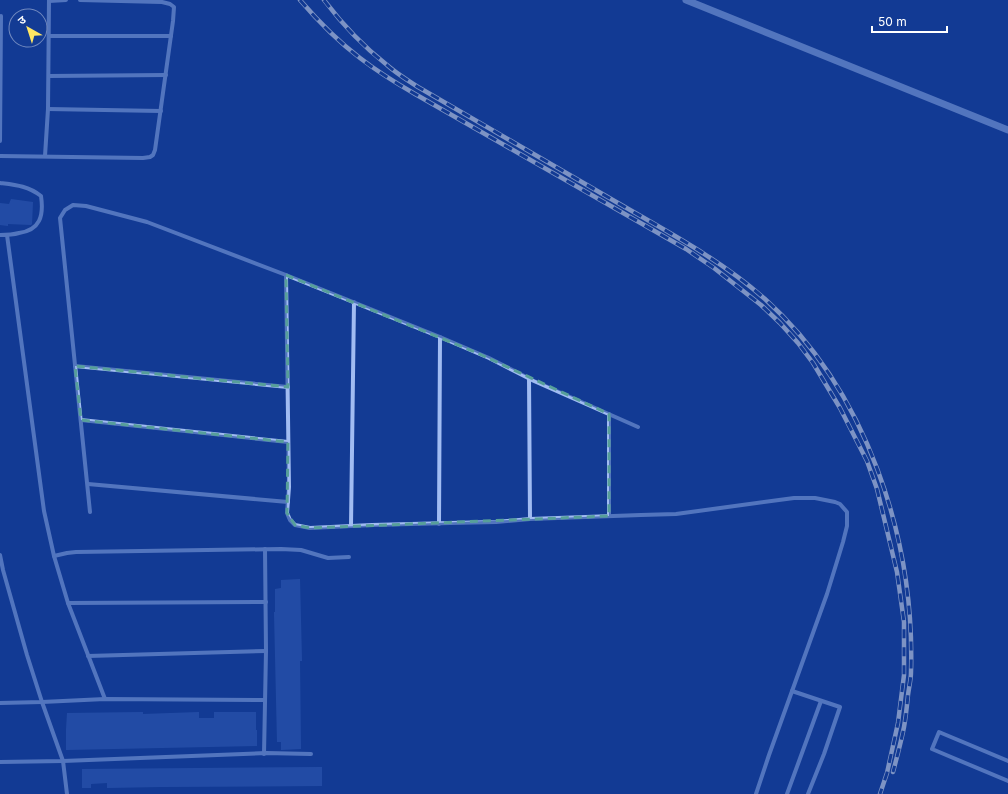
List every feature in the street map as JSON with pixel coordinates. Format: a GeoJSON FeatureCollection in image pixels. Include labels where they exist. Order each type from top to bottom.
{"type":"FeatureCollection","features":[{"type":"Feature","properties":{"kind":"street"},"geometry":{"type":"LineString","coordinates":[[45,156],[48,109],[49,0],[66,0]]}},
{"type":"Feature","properties":{"kind":"street"},"geometry":{"type":"LineString","coordinates":[[0,156],[134,159],[154,155],[174,8],[170,4],[162,2],[80,0]]}},
{"type":"Feature","properties":{"kind":"street"},"geometry":{"type":"LineString","coordinates":[[686,0],[1008,130]]}},
{"type":"Feature","properties":{"kind":"street"},"geometry":{"type":"LineString","coordinates":[[0,142],[1,16]]}},
{"type":"Feature","properties":{"kind":"street"},"geometry":{"type":"LineString","coordinates":[[49,36],[171,36]]}},
{"type":"Feature","properties":{"kind":"street"},"geometry":{"type":"LineString","coordinates":[[48,76],[166,75]]}},
{"type":"Feature","properties":{"kind":"street"},"geometry":{"type":"LineString","coordinates":[[48,109],[161,111]]}},
{"type":"Feature","properties":{"kind":"street"},"geometry":{"type":"LineString","coordinates":[[0,183],[26,187],[41,196],[42,206],[41,218],[36,226],[29,231],[0,235]]}},
{"type":"Feature","properties":{"kind":"street"},"geometry":{"type":"LineString","coordinates":[[90,512],[60,218],[65,210],[73,205],[86,206],[146,222],[286,275],[489,358],[529,378],[638,427]]}},
{"type":"Feature","properties":{"kind":"street"},"geometry":{"type":"LineString","coordinates":[[7,235],[44,511],[54,556],[68,603],[105,699]]}},
{"type":"Feature","properties":{"kind":"street"},"geometry":{"type":"LineString","coordinates":[[286,275],[289,487],[287,513],[295,526],[310,528],[438,524],[676,514],[794,498],[815,498],[840,504],[847,512],[847,526],[843,542],[829,587],[756,794]]}},
{"type":"Feature","properties":{"kind":"street"},"geometry":{"type":"LineString","coordinates":[[351,526],[354,302]]}},
{"type":"Feature","properties":{"kind":"street"},"geometry":{"type":"LineString","coordinates":[[438,524],[440,337]]}},
{"type":"Feature","properties":{"kind":"street"},"geometry":{"type":"LineString","coordinates":[[75,366],[288,387]]}},
{"type":"Feature","properties":{"kind":"street"},"geometry":{"type":"LineString","coordinates":[[529,378],[530,519]]}},
{"type":"Feature","properties":{"kind":"street"},"geometry":{"type":"LineString","coordinates":[[609,414],[609,516]]}},
{"type":"Feature","properties":{"kind":"street"},"geometry":{"type":"LineString","coordinates":[[81,420],[288,442]]}},
{"type":"Feature","properties":{"kind":"street"},"geometry":{"type":"LineString","coordinates":[[88,484],[288,502]]}},
{"type":"Feature","properties":{"kind":"street"},"geometry":{"type":"LineString","coordinates":[[54,556],[76,552],[265,549],[301,550],[328,558],[349,557]]}},
{"type":"Feature","properties":{"kind":"street"},"geometry":{"type":"LineString","coordinates":[[264,754],[266,651],[265,549]]}},
{"type":"Feature","properties":{"kind":"street"},"geometry":{"type":"LineString","coordinates":[[0,555],[5,578],[27,654],[63,761],[67,794]]}},
{"type":"Feature","properties":{"kind":"street"},"geometry":{"type":"LineString","coordinates":[[68,603],[266,602]]}},
{"type":"Feature","properties":{"kind":"street"},"geometry":{"type":"LineString","coordinates":[[88,656],[266,651]]}},
{"type":"Feature","properties":{"kind":"street"},"geometry":{"type":"LineString","coordinates":[[792,691],[840,707],[824,754],[808,794]]}},
{"type":"Feature","properties":{"kind":"street"},"geometry":{"type":"LineString","coordinates":[[0,703],[105,699],[265,700]]}},
{"type":"Feature","properties":{"kind":"street"},"geometry":{"type":"LineString","coordinates":[[787,794],[821,700]]}},
{"type":"Feature","properties":{"kind":"street"},"geometry":{"type":"LineString","coordinates":[[1008,761],[939,732],[932,749],[1008,781]]}},
{"type":"Feature","properties":{"kind":"street"},"geometry":{"type":"LineString","coordinates":[[0,762],[264,754],[311,754]]}},
{"type":"Feature","properties":{"kind":"highlighted area"},"geometry":{"type":"Polygon","coordinates":[[[286,275],[475,352],[609,414],[609,516],[310,528],[295,525],[287,513],[288,442],[81,420],[75,366],[288,387],[286,275]]]}},
{"type":"Feature","properties":{"kind":"building"},"geometry":{"type":"Polygon","coordinates":[[[11,199],[33,202],[31,225],[0,225],[0,203],[9,204],[11,199]]]}},
{"type":"Feature","properties":{"kind":"building"},"geometry":{"type":"Polygon","coordinates":[[[300,579],[302,661],[300,661],[301,749],[281,750],[281,742],[277,742],[274,612],[275,589],[281,588],[281,580],[300,579]]]}},
{"type":"Feature","properties":{"kind":"building"},"geometry":{"type":"Polygon","coordinates":[[[143,712],[143,714],[199,712],[199,718],[214,718],[214,712],[256,712],[257,746],[66,750],[67,713],[143,712]]]}},
{"type":"Feature","properties":{"kind":"building"},"geometry":{"type":"Polygon","coordinates":[[[322,767],[322,786],[107,788],[107,783],[91,784],[91,788],[82,788],[82,769],[322,767]]]}},
{"type":"Feature","properties":{"kind":"railway"},"geometry":{"type":"LineString","coordinates":[[300,0],[344,45],[387,77],[686,249],[714,268],[761,305],[780,323],[813,363],[840,408],[867,461],[877,489],[897,572],[904,622],[904,675],[898,723],[887,773],[880,794]]}},
{"type":"Feature","properties":{"kind":"railway"},"geometry":{"type":"LineString","coordinates":[[324,0],[338,18],[362,43],[390,68],[406,79],[675,236],[712,259],[748,285],[765,299],[800,336],[831,377],[857,422],[877,469],[893,519],[904,570],[910,621],[911,675],[904,727],[893,772]]}}]}
